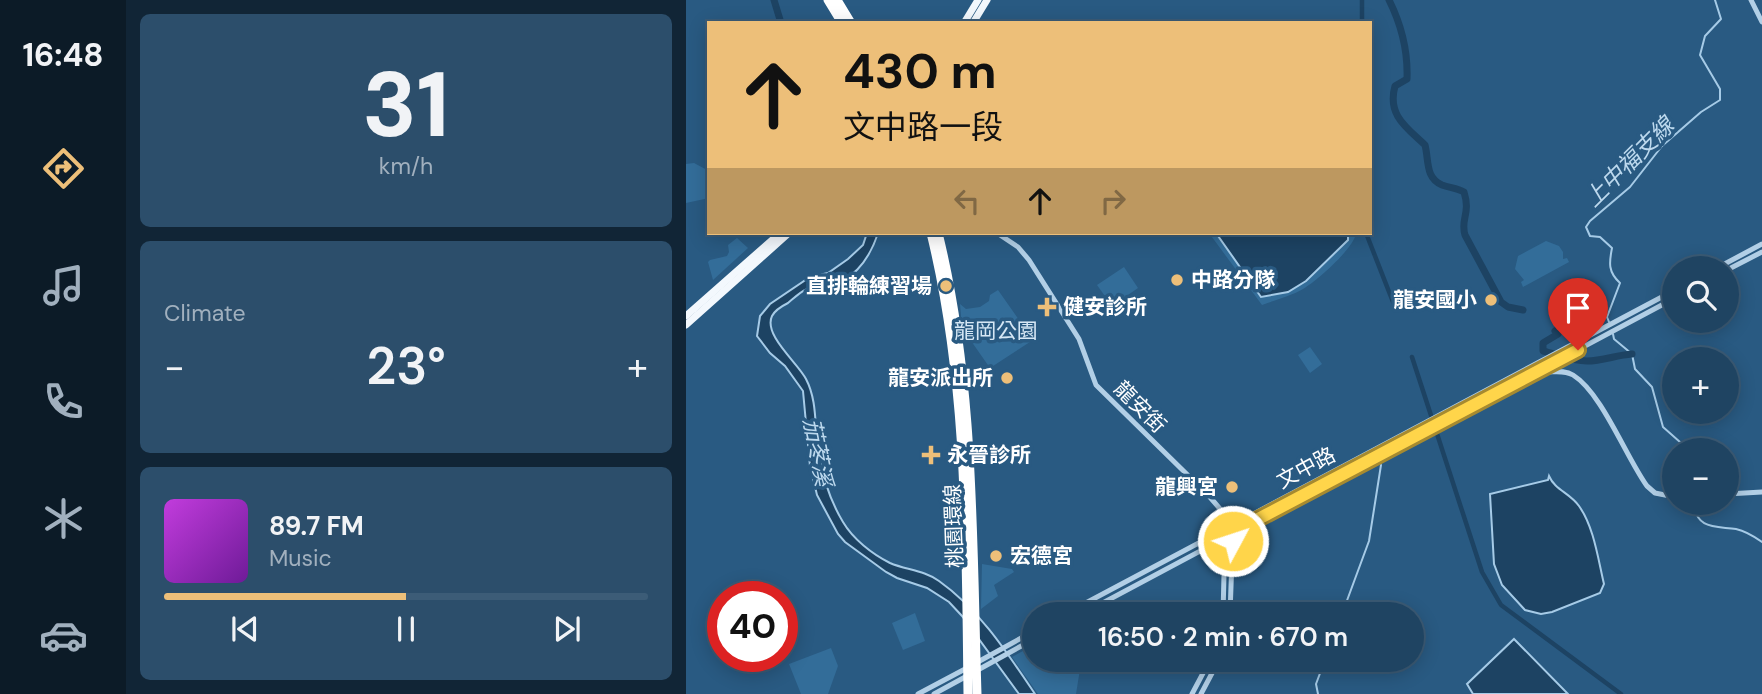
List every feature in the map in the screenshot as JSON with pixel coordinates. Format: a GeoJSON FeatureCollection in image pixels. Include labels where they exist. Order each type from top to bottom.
{"type":"FeatureCollection","features":[{"type":"Feature","properties":{"kind":"highway"},"geometry":{"type":"LineString","coordinates":[[828,0],[841,21]]}},
{"type":"Feature","properties":{"kind":"highway"},"geometry":{"type":"LineString","coordinates":[[837,0],[850,21]]}},
{"type":"Feature","properties":{"kind":"highway","name":"桃園環線"},"geometry":{"type":"LineString","coordinates":[[931,235],[954,356],[961,430],[968,694]]}},
{"type":"Feature","properties":{"kind":"highway","name":"桃園環線"},"geometry":{"type":"LineString","coordinates":[[938,235],[953,301],[966,411],[978,694]]}},
{"type":"Feature","properties":{"kind":"main road"},"geometry":{"type":"LineString","coordinates":[[965,21],[978,0]]}},
{"type":"Feature","properties":{"kind":"main road"},"geometry":{"type":"LineString","coordinates":[[974,21],[987,0]]}},
{"type":"Feature","properties":{"kind":"main road"},"geometry":{"type":"LineString","coordinates":[[686,316],[778,235]]}},
{"type":"Feature","properties":{"kind":"main road"},"geometry":{"type":"LineString","coordinates":[[686,325],[787,235]]}},
{"type":"Feature","properties":{"kind":"street"},"geometry":{"type":"LineString","coordinates":[[1751,0],[1762,22]]}},
{"type":"Feature","properties":{"kind":"street","name":"龍安街"},"geometry":{"type":"LineString","coordinates":[[1000,235],[1018,247],[1029,260],[1079,339],[1096,385],[1209,496],[1233,524]]}},
{"type":"Feature","properties":{"kind":"street"},"geometry":{"type":"LineString","coordinates":[[1739,256],[1762,244]]}},
{"type":"Feature","properties":{"kind":"street"},"geometry":{"type":"LineString","coordinates":[[1739,264],[1762,252]]}},
{"type":"Feature","properties":{"kind":"street"},"geometry":{"type":"LineString","coordinates":[[1542,365],[1552,364],[1578,350],[1623,318],[1662,297]]}},
{"type":"Feature","properties":{"kind":"street"},"geometry":{"type":"LineString","coordinates":[[1542,365],[1569,347],[1625,325],[1662,305]]}},
{"type":"Feature","properties":{"kind":"street"},"geometry":{"type":"LineString","coordinates":[[1542,365],[1546,372],[1563,372],[1575,376],[1605,413],[1647,486],[1655,493],[1662,494]]}},
{"type":"Feature","properties":{"kind":"street","name":"文中路"},"geometry":{"type":"LineString","coordinates":[[1441,419],[1450,410],[1542,365]]}},
{"type":"Feature","properties":{"kind":"street","name":"文中路"},"geometry":{"type":"LineString","coordinates":[[1104,602],[1429,425],[1453,417],[1542,365]]}},
{"type":"Feature","properties":{"kind":"street","name":"文中路"},"geometry":{"type":"LineString","coordinates":[[1087,602],[1233,524],[1389,447]]}},
{"type":"Feature","properties":{"kind":"street"},"geometry":{"type":"LineString","coordinates":[[1739,493],[1762,492]]}},
{"type":"Feature","properties":{"kind":"street"},"geometry":{"type":"LineString","coordinates":[[1230,602],[1233,524]]}},
{"type":"Feature","properties":{"kind":"street"},"geometry":{"type":"LineString","coordinates":[[1223,602],[1224,538],[1233,524]]}},
{"type":"Feature","properties":{"kind":"street"},"geometry":{"type":"LineString","coordinates":[[1008,649],[1022,639]]}},
{"type":"Feature","properties":{"kind":"street"},"geometry":{"type":"LineString","coordinates":[[918,694],[1022,644]]}},
{"type":"Feature","properties":{"kind":"street"},"geometry":{"type":"LineString","coordinates":[[934,694],[989,659]]}},
{"type":"Feature","properties":{"kind":"street"},"geometry":{"type":"LineString","coordinates":[[1192,694],[1204,672]]}},
{"type":"Feature","properties":{"kind":"street"},"geometry":{"type":"LineString","coordinates":[[1201,694],[1213,672]]}},
{"type":"Feature","properties":{"kind":"green space"},"geometry":{"type":"Polygon","coordinates":[[[694,163],[707,170],[707,198],[686,203],[686,164],[694,163]]]}},
{"type":"Feature","properties":{"kind":"green space"},"geometry":{"type":"Polygon","coordinates":[[[1210,235],[1355,235],[1342,255],[1309,285],[1262,305],[1210,235]]]}},
{"type":"Feature","properties":{"kind":"green space"},"geometry":{"type":"Polygon","coordinates":[[[737,238],[748,248],[713,280],[708,262],[727,256],[728,245],[737,238]]]}},
{"type":"Feature","properties":{"kind":"green space"},"geometry":{"type":"Polygon","coordinates":[[[1546,241],[1559,246],[1563,259],[1567,258],[1569,262],[1523,287],[1521,282],[1524,280],[1515,269],[1518,256],[1546,241]]]}},
{"type":"Feature","properties":{"kind":"green space"},"geometry":{"type":"Polygon","coordinates":[[[1124,267],[1138,288],[1112,306],[1097,285],[1124,267]]]}},
{"type":"Feature","properties":{"kind":"green space","name":"龍岡公園"},"geometry":{"type":"Polygon","coordinates":[[[998,290],[1033,340],[990,368],[962,328],[960,304],[966,309],[980,307],[998,290]]]}},
{"type":"Feature","properties":{"kind":"green space"},"geometry":{"type":"Polygon","coordinates":[[[1310,347],[1322,364],[1310,373],[1298,355],[1310,347]]]}},
{"type":"Feature","properties":{"kind":"green space"},"geometry":{"type":"Polygon","coordinates":[[[982,564],[1012,569],[1014,572],[994,585],[998,596],[981,609],[982,564]]]}},
{"type":"Feature","properties":{"kind":"green space"},"geometry":{"type":"Polygon","coordinates":[[[915,613],[925,641],[903,650],[892,623],[915,613]]]}},
{"type":"Feature","properties":{"kind":"green space"},"geometry":{"type":"Polygon","coordinates":[[[831,648],[838,666],[828,694],[801,694],[792,672],[798,672],[798,661],[831,648]]]}},
{"type":"Feature","properties":{"kind":"green space"},"geometry":{"type":"Polygon","coordinates":[[[1022,652],[1022,671],[1012,657],[1022,652]]]}},
{"type":"Feature","properties":{"kind":"green space"},"geometry":{"type":"Polygon","coordinates":[[[1023,672],[1080,672],[1076,694],[1038,694],[1023,672]]]}},
{"type":"Feature","properties":{"kind":"water","name":"茄苳溪"},"geometry":{"type":"Polygon","coordinates":[[[866,235],[877,235],[870,253],[850,276],[832,286],[803,291],[772,316],[772,332],[802,372],[812,394],[820,461],[829,493],[843,522],[864,546],[890,563],[933,577],[968,605],[992,633],[1035,694],[1019,694],[949,602],[927,588],[886,572],[845,542],[817,495],[810,466],[803,391],[785,366],[757,336],[760,316],[770,304],[810,277],[828,273],[863,245],[866,235]]]}},
{"type":"Feature","properties":{"kind":"water"},"geometry":{"type":"Polygon","coordinates":[[[1217,235],[1348,235],[1348,240],[1306,281],[1288,292],[1261,297],[1217,235]]]}},
{"type":"Feature","properties":{"kind":"water"},"geometry":{"type":"Polygon","coordinates":[[[1549,476],[1584,514],[1595,544],[1604,584],[1600,593],[1541,614],[1525,610],[1502,585],[1494,564],[1490,494],[1548,480],[1549,476]]]}},
{"type":"Feature","properties":{"kind":"water"},"geometry":{"type":"Polygon","coordinates":[[[1514,639],[1568,694],[1473,694],[1467,684],[1514,639]]]}},
{"type":"Feature","properties":{"kind":"waterway"},"geometry":{"type":"LineString","coordinates":[[774,0],[780,21]]}},
{"type":"Feature","properties":{"kind":"waterway"},"geometry":{"type":"LineString","coordinates":[[1362,0],[1362,21]]}},
{"type":"Feature","properties":{"kind":"waterway"},"geometry":{"type":"LineString","coordinates":[[1389,0],[1403,38],[1407,69],[1407,79],[1395,86],[1393,96],[1396,113],[1425,145],[1433,178],[1442,185],[1464,192],[1465,235],[1501,302],[1508,307],[1523,310]]}},
{"type":"Feature","properties":{"kind":"waterway","name":"上中福支線"},"geometry":{"type":"LineString","coordinates":[[1609,322],[1607,317],[1620,283],[1610,267],[1612,248],[1600,237],[1590,236],[1586,227],[1630,187],[1662,146],[1701,112],[1720,100],[1720,89],[1700,55],[1705,36],[1721,19],[1715,0]]}},
{"type":"Feature","properties":{"kind":"waterway"},"geometry":{"type":"LineString","coordinates":[[1367,235],[1395,307]]}},
{"type":"Feature","properties":{"kind":"waterway"},"geometry":{"type":"LineString","coordinates":[[1555,331],[1558,334],[1543,343],[1543,351],[1587,361],[1632,354]]}},
{"type":"Feature","properties":{"kind":"waterway","name":"上中福支線"},"geometry":{"type":"LineString","coordinates":[[1613,334],[1614,339],[1632,354],[1635,369],[1652,387],[1663,427],[1675,438]]}},
{"type":"Feature","properties":{"kind":"waterway"},"geometry":{"type":"LineString","coordinates":[[1412,357],[1482,572],[1501,605],[1621,694]]}},
{"type":"Feature","properties":{"kind":"waterway"},"geometry":{"type":"LineString","coordinates":[[1346,602],[1369,541],[1381,465]]}},
{"type":"Feature","properties":{"kind":"waterway","name":"上中福支線"},"geometry":{"type":"LineString","coordinates":[[1697,515],[1708,525],[1739,530],[1762,542]]}},
{"type":"Feature","properties":{"kind":"waterway"},"geometry":{"type":"LineString","coordinates":[[1318,694],[1316,684],[1320,672]]}},
{"type":"Feature","properties":{"kind":"place","name":"中路分隊"},"geometry":{"type":"Point","coordinates":[1177,280]}},
{"type":"Feature","properties":{"kind":"place","name":"直排輪練習場"},"geometry":{"type":"Point","coordinates":[946,286]}},
{"type":"Feature","properties":{"kind":"place","name":"龍安國小"},"geometry":{"type":"Point","coordinates":[1491,300]}},
{"type":"Feature","properties":{"kind":"place","name":"健安診所"},"geometry":{"type":"Point","coordinates":[1047,307]}},
{"type":"Feature","properties":{"kind":"place","name":"龍安派出所"},"geometry":{"type":"Point","coordinates":[1007,378]}},
{"type":"Feature","properties":{"kind":"place","name":"永晉診所"},"geometry":{"type":"Point","coordinates":[931,455]}},
{"type":"Feature","properties":{"kind":"place","name":"龍興宮"},"geometry":{"type":"Point","coordinates":[1232,487]}},
{"type":"Feature","properties":{"kind":"place","name":"宏德宮"},"geometry":{"type":"Point","coordinates":[996,556]}},
{"type":"Feature","properties":{"kind":"route"},"geometry":{"type":"LineString","coordinates":[[1233,541],[1233,533],[1243,527],[1578,350]]}}]}
